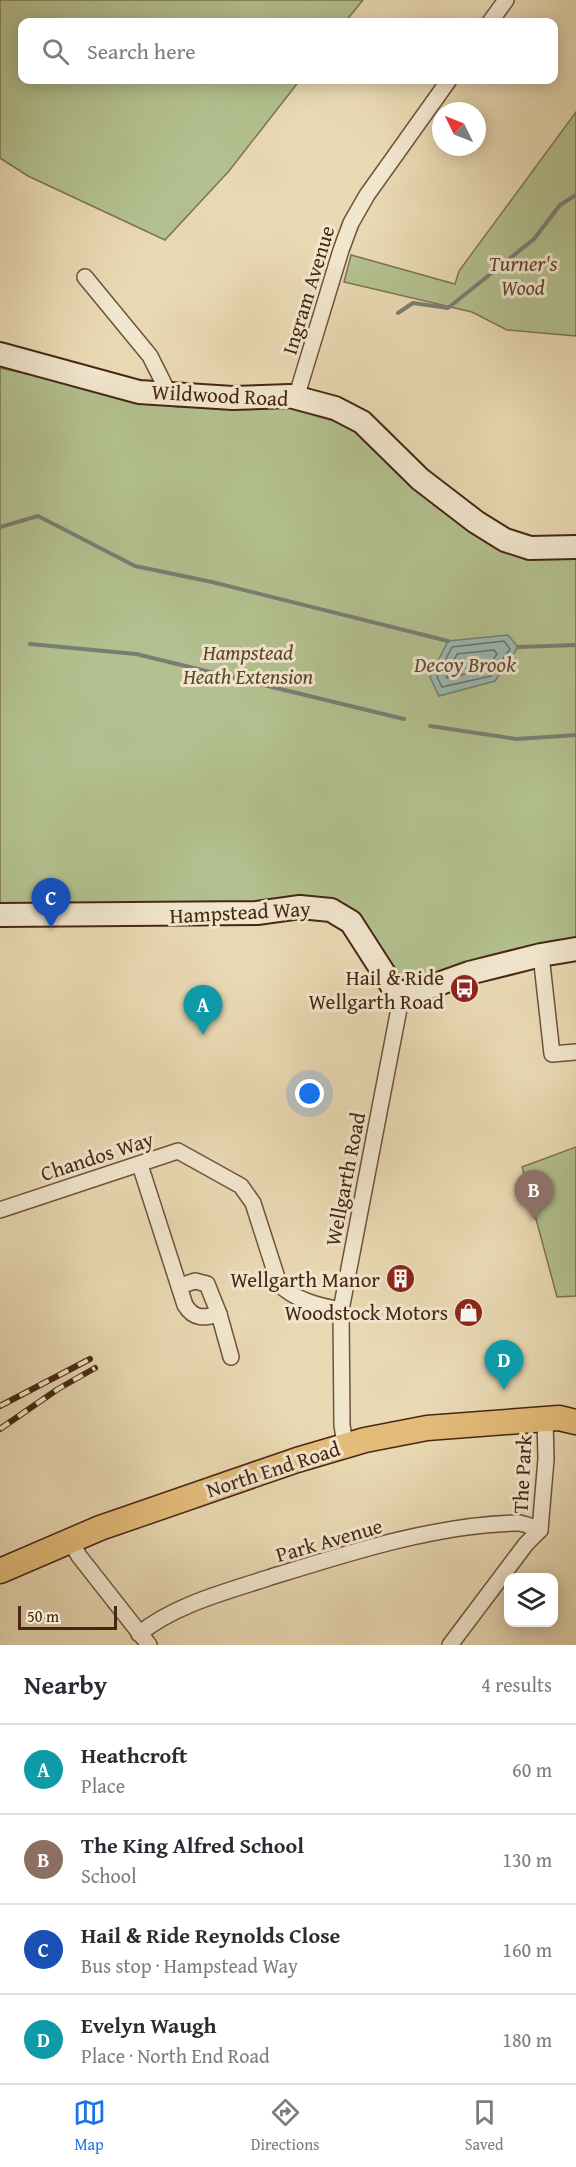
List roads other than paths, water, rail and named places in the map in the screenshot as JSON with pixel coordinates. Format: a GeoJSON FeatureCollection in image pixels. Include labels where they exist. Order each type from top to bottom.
{"type":"FeatureCollection","features":[{"type":"Feature","properties":{"kind":"main road","name":"North End Road"},"geometry":{"type":"LineString","coordinates":[[0,1570],[70,1540],[345,1445],[428,1428],[564,1416]]}},
{"type":"Feature","properties":{"kind":"street"},"geometry":{"type":"LineString","coordinates":[[493,18],[506,0]]}},
{"type":"Feature","properties":{"kind":"street","name":"Ingram Avenue"},"geometry":{"type":"LineString","coordinates":[[296,398],[340,250],[351,223],[367,195],[446,84]]}},
{"type":"Feature","properties":{"kind":"street"},"geometry":{"type":"LineString","coordinates":[[85,277],[150,356],[168,394]]}},
{"type":"Feature","properties":{"kind":"street","name":"Wildwood Road"},"geometry":{"type":"LineString","coordinates":[[0,354],[139,392],[296,398],[335,408],[362,422],[420,479],[476,522],[505,540],[530,548],[576,547]]}},
{"type":"Feature","properties":{"kind":"street","name":"Hampstead Way"},"geometry":{"type":"LineString","coordinates":[[0,915],[257,913],[300,907],[330,910],[351,922],[394,989],[402,993]]}},
{"type":"Feature","properties":{"kind":"street"},"geometry":{"type":"LineString","coordinates":[[402,993],[413,993],[468,973],[576,949]]}},
{"type":"Feature","properties":{"kind":"street"},"geometry":{"type":"LineString","coordinates":[[541,955],[552,1054],[576,1052]]}},
{"type":"Feature","properties":{"kind":"street","name":"Wellgarth Road"},"geometry":{"type":"LineString","coordinates":[[345,1445],[342,1425],[341,1310],[402,993]]}},
{"type":"Feature","properties":{"kind":"street","name":"Chandos Way"},"geometry":{"type":"LineString","coordinates":[[0,1210],[140,1166],[178,1151],[241,1185],[253,1203],[279,1284],[288,1293],[341,1310]]}},
{"type":"Feature","properties":{"kind":"street"},"geometry":{"type":"LineString","coordinates":[[140,1166],[185,1305],[200,1318],[219,1314]]}},
{"type":"Feature","properties":{"kind":"street"},"geometry":{"type":"LineString","coordinates":[[180,1286],[195,1281],[207,1284],[219,1314],[231,1357]]}},
{"type":"Feature","properties":{"kind":"street","name":"The Park"},"geometry":{"type":"LineString","coordinates":[[450,1645],[526,1544],[540,1530],[546,1459],[564,1416]]}},
{"type":"Feature","properties":{"kind":"street","name":"Park Avenue"},"geometry":{"type":"LineString","coordinates":[[144,1640],[159,1618],[241,1587],[352,1552],[447,1531],[520,1523],[540,1530]]}},
{"type":"Feature","properties":{"kind":"street"},"geometry":{"type":"LineString","coordinates":[[70,1540],[144,1640]]}},
{"type":"Feature","properties":{"kind":"water","name":"Decoy Brook"},"geometry":{"type":"Polygon","coordinates":[[[508,635],[518,647],[495,681],[439,696],[430,677],[448,641],[508,635]]]}},
{"type":"Feature","properties":{"kind":"waterway","name":"Decoy Brook"},"geometry":{"type":"LineString","coordinates":[[398,313],[413,303],[448,308],[534,239],[560,205],[576,195]]}},
{"type":"Feature","properties":{"kind":"waterway","name":"Decoy Brook"},"geometry":{"type":"LineString","coordinates":[[0,527],[38,516],[135,566],[212,582],[448,641]]}},
{"type":"Feature","properties":{"kind":"waterway"},"geometry":{"type":"LineString","coordinates":[[30,644],[136,654],[404,719]]}},
{"type":"Feature","properties":{"kind":"waterway","name":"Decoy Brook"},"geometry":{"type":"LineString","coordinates":[[518,647],[576,645]]}},
{"type":"Feature","properties":{"kind":"waterway"},"geometry":{"type":"LineString","coordinates":[[430,726],[516,739],[576,735]]}},
{"type":"Feature","properties":{"kind":"railway"},"geometry":{"type":"LineString","coordinates":[[0,1406],[90,1359]]}},
{"type":"Feature","properties":{"kind":"railway"},"geometry":{"type":"LineString","coordinates":[[0,1429],[58,1389],[95,1368]]}},
{"type":"Feature","properties":{"kind":"place","name":"Hail & Ride Reynolds Close"},"geometry":{"type":"Point","coordinates":[51,928]}},
{"type":"Feature","properties":{"kind":"place","name":"Hail & Ride Wellgarth Road"},"geometry":{"type":"Point","coordinates":[465,989]}},
{"type":"Feature","properties":{"kind":"place","name":"Heathcroft"},"geometry":{"type":"Point","coordinates":[203,1035]}},
{"type":"Feature","properties":{"kind":"place","name":"The King Alfred School"},"geometry":{"type":"Point","coordinates":[534,1220]}},
{"type":"Feature","properties":{"kind":"place","name":"Wellgarth Manor"},"geometry":{"type":"Point","coordinates":[401,1279]}},
{"type":"Feature","properties":{"kind":"place","name":"Woodstock Motors"},"geometry":{"type":"Point","coordinates":[469,1312]}},
{"type":"Feature","properties":{"kind":"place","name":"Evelyn Waugh"},"geometry":{"type":"Point","coordinates":[504,1390]}},
{"type":"Feature","properties":{"kind":"park label","name":"Turner's Wood"},"geometry":{"type":"Point","coordinates":[523,275]}},
{"type":"Feature","properties":{"kind":"park label","name":"Hampstead Heath Extension"},"geometry":{"type":"Point","coordinates":[248,664]}}]}
